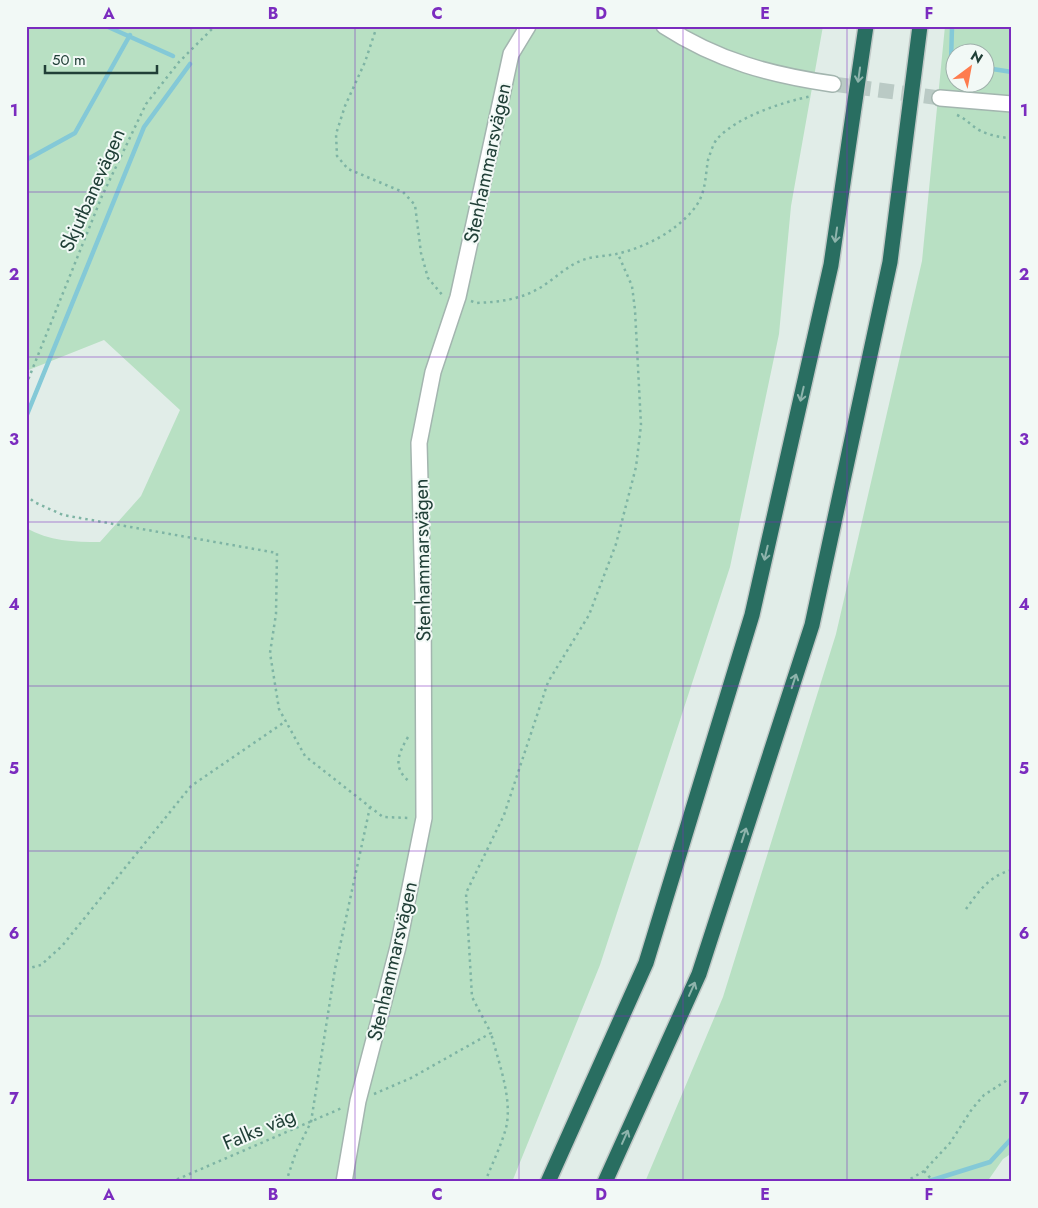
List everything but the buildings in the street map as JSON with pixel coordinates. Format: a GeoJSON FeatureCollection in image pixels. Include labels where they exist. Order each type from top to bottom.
{"type":"FeatureCollection","features":[{"type":"Feature","properties":{"kind":"highway"},"geometry":{"type":"LineString","coordinates":[[548,1182],[646,963],[752,615],[831,265],[866,26]]}},
{"type":"Feature","properties":{"kind":"highway"},"geometry":{"type":"LineString","coordinates":[[605,1182],[699,974],[812,625],[890,262],[920,26]]}},
{"type":"Feature","properties":{"kind":"street","name":"Stenhammarsvägen"},"geometry":{"type":"LineString","coordinates":[[344,1182],[358,1101],[398,947],[424,818],[423,604],[419,444],[433,372],[458,297],[511,54],[528,26]]}},
{"type":"Feature","properties":{"kind":"street"},"geometry":{"type":"LineString","coordinates":[[664,26],[686,40],[745,66],[788,78],[833,84]]}},
{"type":"Feature","properties":{"kind":"street"},"geometry":{"type":"LineString","coordinates":[[940,98],[1012,104]]}},
{"type":"Feature","properties":{"kind":"path","name":"Skjutbanevägen"},"geometry":{"type":"LineString","coordinates":[[27,383],[102,196],[146,104],[180,62],[216,26]]}},
{"type":"Feature","properties":{"kind":"path"},"geometry":{"type":"LineString","coordinates":[[377,26],[365,62],[345,106],[336,134],[337,156],[348,169],[403,192],[415,205],[421,253],[428,278],[443,297],[458,297],[476,303],[508,301],[538,289],[568,268],[585,259],[618,254],[652,242],[678,225],[695,208],[705,189],[709,159],[715,141],[728,129],[792,100],[821,94]]}},
{"type":"Feature","properties":{"kind":"path"},"geometry":{"type":"LineString","coordinates":[[955,114],[980,130],[1005,138],[1012,138]]}},
{"type":"Feature","properties":{"kind":"path"},"geometry":{"type":"LineString","coordinates":[[485,1182],[506,1126],[508,1101],[491,1033],[472,997],[466,893],[504,815],[548,682],[589,615],[616,544],[636,468],[641,425],[635,310],[632,286],[618,254]]}},
{"type":"Feature","properties":{"kind":"path"},"geometry":{"type":"LineString","coordinates":[[26,495],[34,502],[63,515],[277,553],[276,614],[270,653],[279,709],[305,756],[383,817],[424,818]]}},
{"type":"Feature","properties":{"kind":"path"},"geometry":{"type":"LineString","coordinates":[[26,969],[41,965],[62,946],[191,786],[286,721]]}},
{"type":"Feature","properties":{"kind":"path"},"geometry":{"type":"LineString","coordinates":[[286,1182],[296,1152],[311,1122],[334,969],[370,807]]}},
{"type":"Feature","properties":{"kind":"path"},"geometry":{"type":"LineString","coordinates":[[966,909],[982,887],[1003,872],[1012,870]]}},
{"type":"Feature","properties":{"kind":"path","name":"Falks väg"},"geometry":{"type":"LineString","coordinates":[[171,1182],[411,1078],[491,1033]]}},
{"type":"Feature","properties":{"kind":"path"},"geometry":{"type":"LineString","coordinates":[[905,1182],[924,1171],[950,1143],[972,1109],[984,1095],[1012,1077]]}},
{"type":"Feature","properties":{"kind":"path"},"geometry":{"type":"LineString","coordinates":[[924,1171],[934,1182]]}},
{"type":"Feature","properties":{"kind":"green space"},"geometry":{"type":"Polygon","coordinates":[[[26,26],[823,26],[791,206],[779,334],[730,567],[600,965],[512,1182],[26,1182],[26,528],[53,538],[100,542],[141,496],[180,410],[104,340],[26,371],[26,26]]]}},
{"type":"Feature","properties":{"kind":"green space"},"geometry":{"type":"Polygon","coordinates":[[[945,26],[1012,26],[1012,1153],[1003,1159],[987,1182],[645,1182],[723,997],[836,634],[922,261],[945,26]]]}},
{"type":"Feature","properties":{"kind":"waterway"},"geometry":{"type":"LineString","coordinates":[[106,26],[173,56]]}},
{"type":"Feature","properties":{"kind":"waterway"},"geometry":{"type":"LineString","coordinates":[[952,27],[952,42]]}},
{"type":"Feature","properties":{"kind":"waterway"},"geometry":{"type":"LineString","coordinates":[[26,160],[75,133],[130,35]]}},
{"type":"Feature","properties":{"kind":"waterway"},"geometry":{"type":"LineString","coordinates":[[26,417],[144,127],[190,64]]}},
{"type":"Feature","properties":{"kind":"waterway"},"geometry":{"type":"LineString","coordinates":[[996,70],[1012,72]]}},
{"type":"Feature","properties":{"kind":"waterway"},"geometry":{"type":"LineString","coordinates":[[926,1182],[990,1162],[1012,1138]]}},
{"type":"Feature","properties":{"kind":"tunnel"},"geometry":{"type":"LineString","coordinates":[[833,84],[940,98]]}}]}
